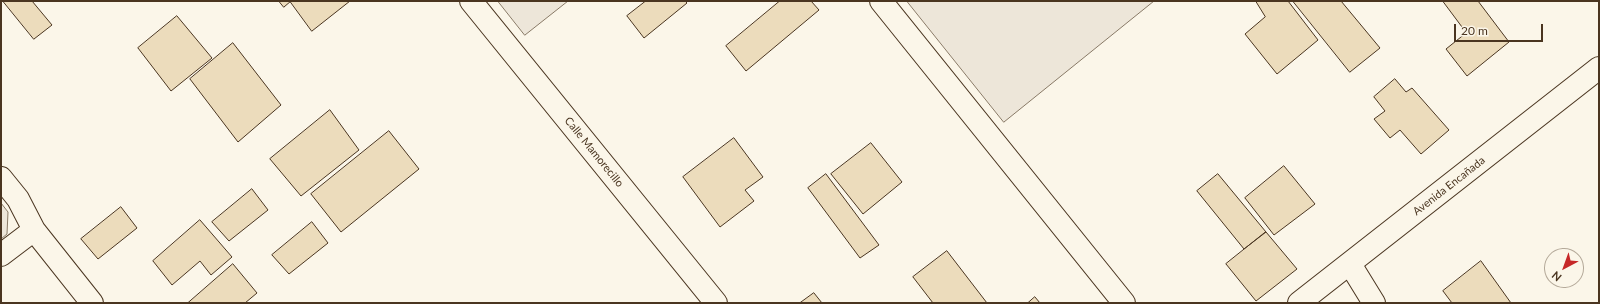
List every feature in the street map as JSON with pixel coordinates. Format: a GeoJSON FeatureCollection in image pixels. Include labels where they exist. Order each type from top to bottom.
{"type":"FeatureCollection","features":[{"type":"Feature","properties":{"kind":"street","name":"Calle Mamorecillo"},"geometry":{"type":"LineString","coordinates":[[471,1],[716,303]]}},
{"type":"Feature","properties":{"kind":"street"},"geometry":{"type":"LineString","coordinates":[[881,1],[1124,303]]}},
{"type":"Feature","properties":{"kind":"street","name":"Avenida Encañada"},"geometry":{"type":"LineString","coordinates":[[1299,303],[1599,68]]}},
{"type":"Feature","properties":{"kind":"street"},"geometry":{"type":"LineString","coordinates":[[1,178],[18,199],[34,230],[92,303]]}},
{"type":"Feature","properties":{"kind":"street"},"geometry":{"type":"LineString","coordinates":[[1,255],[34,230]]}},
{"type":"Feature","properties":{"kind":"street"},"geometry":{"type":"LineString","coordinates":[[1350,264],[1374,303]]}},
{"type":"Feature","properties":{"kind":"shaded area"},"geometry":{"type":"Polygon","coordinates":[[[498,1],[568,1],[525,35],[498,1]]]}},
{"type":"Feature","properties":{"kind":"shaded area"},"geometry":{"type":"Polygon","coordinates":[[[907,1],[1154,1],[1004,122],[907,1]]]}},
{"type":"Feature","properties":{"kind":"shaded area"},"geometry":{"type":"Polygon","coordinates":[[[1,203],[8,212],[7,234],[1,239],[1,203]]]}},
{"type":"Feature","properties":{"kind":"building"},"geometry":{"type":"Polygon","coordinates":[[[3,1],[32,1],[52,25],[34,39],[3,1]]]}},
{"type":"Feature","properties":{"kind":"building"},"geometry":{"type":"Polygon","coordinates":[[[279,1],[291,1],[284,7],[279,1]]]}},
{"type":"Feature","properties":{"kind":"building"},"geometry":{"type":"Polygon","coordinates":[[[290,1],[350,1],[312,31],[290,1]]]}},
{"type":"Feature","properties":{"kind":"building"},"geometry":{"type":"Polygon","coordinates":[[[646,1],[685,1],[687,3],[644,38],[627,16],[646,1]]]}},
{"type":"Feature","properties":{"kind":"building"},"geometry":{"type":"Polygon","coordinates":[[[780,1],[811,1],[819,10],[746,71],[726,46],[780,1]]]}},
{"type":"Feature","properties":{"kind":"building"},"geometry":{"type":"Polygon","coordinates":[[[1256,1],[1288,1],[1318,40],[1277,74],[1245,34],[1265,17],[1256,1]]]}},
{"type":"Feature","properties":{"kind":"building"},"geometry":{"type":"Polygon","coordinates":[[[1293,1],[1341,1],[1380,48],[1350,72],[1293,1]]]}},
{"type":"Feature","properties":{"kind":"building"},"geometry":{"type":"Polygon","coordinates":[[[1443,1],[1478,1],[1509,42],[1467,76],[1446,49],[1466,33],[1443,1]]]}},
{"type":"Feature","properties":{"kind":"building"},"geometry":{"type":"Polygon","coordinates":[[[177,16],[212,58],[171,91],[138,48],[177,16]]]}},
{"type":"Feature","properties":{"kind":"building"},"geometry":{"type":"Polygon","coordinates":[[[233,43],[281,105],[238,142],[190,79],[233,43]]]}},
{"type":"Feature","properties":{"kind":"building"},"geometry":{"type":"Polygon","coordinates":[[[1395,79],[1406,92],[1412,88],[1449,130],[1421,154],[1400,130],[1390,138],[1374,119],[1385,111],[1374,97],[1395,79]]]}},
{"type":"Feature","properties":{"kind":"building"},"geometry":{"type":"Polygon","coordinates":[[[330,110],[359,150],[301,196],[270,159],[330,110]]]}},
{"type":"Feature","properties":{"kind":"building"},"geometry":{"type":"Polygon","coordinates":[[[389,131],[419,169],[341,232],[311,194],[389,131]]]}},
{"type":"Feature","properties":{"kind":"building"},"geometry":{"type":"Polygon","coordinates":[[[734,138],[763,177],[745,190],[754,201],[720,227],[683,177],[734,138]]]}},
{"type":"Feature","properties":{"kind":"building"},"geometry":{"type":"Polygon","coordinates":[[[871,143],[902,182],[863,214],[831,174],[871,143]]]}},
{"type":"Feature","properties":{"kind":"building"},"geometry":{"type":"Polygon","coordinates":[[[1284,166],[1315,204],[1274,235],[1245,198],[1284,166]]]}},
{"type":"Feature","properties":{"kind":"building"},"geometry":{"type":"Polygon","coordinates":[[[826,174],[879,245],[860,258],[808,188],[826,174]]]}},
{"type":"Feature","properties":{"kind":"building"},"geometry":{"type":"Polygon","coordinates":[[[1218,174],[1266,232],[1244,249],[1197,191],[1218,174]]]}},
{"type":"Feature","properties":{"kind":"building"},"geometry":{"type":"Polygon","coordinates":[[[252,189],[268,210],[229,241],[212,222],[252,189]]]}},
{"type":"Feature","properties":{"kind":"building"},"geometry":{"type":"Polygon","coordinates":[[[121,207],[137,228],[98,259],[81,239],[121,207]]]}},
{"type":"Feature","properties":{"kind":"building"},"geometry":{"type":"Polygon","coordinates":[[[200,220],[232,257],[211,275],[200,261],[172,285],[153,261],[200,220]]]}},
{"type":"Feature","properties":{"kind":"building"},"geometry":{"type":"Polygon","coordinates":[[[312,222],[328,243],[289,274],[272,255],[312,222]]]}},
{"type":"Feature","properties":{"kind":"building"},"geometry":{"type":"Polygon","coordinates":[[[1266,232],[1297,269],[1256,301],[1226,264],[1266,232]]]}},
{"type":"Feature","properties":{"kind":"building"},"geometry":{"type":"Polygon","coordinates":[[[947,251],[987,303],[933,303],[913,277],[947,251]]]}},
{"type":"Feature","properties":{"kind":"building"},"geometry":{"type":"Polygon","coordinates":[[[1481,261],[1511,303],[1452,303],[1443,291],[1481,261]]]}},
{"type":"Feature","properties":{"kind":"building"},"geometry":{"type":"Polygon","coordinates":[[[233,264],[257,293],[245,303],[188,303],[233,264]]]}},
{"type":"Feature","properties":{"kind":"building"},"geometry":{"type":"Polygon","coordinates":[[[814,293],[822,303],[800,303],[814,293]]]}},
{"type":"Feature","properties":{"kind":"building"},"geometry":{"type":"Polygon","coordinates":[[[1035,297],[1040,303],[1028,303],[1035,297]]]}}]}
